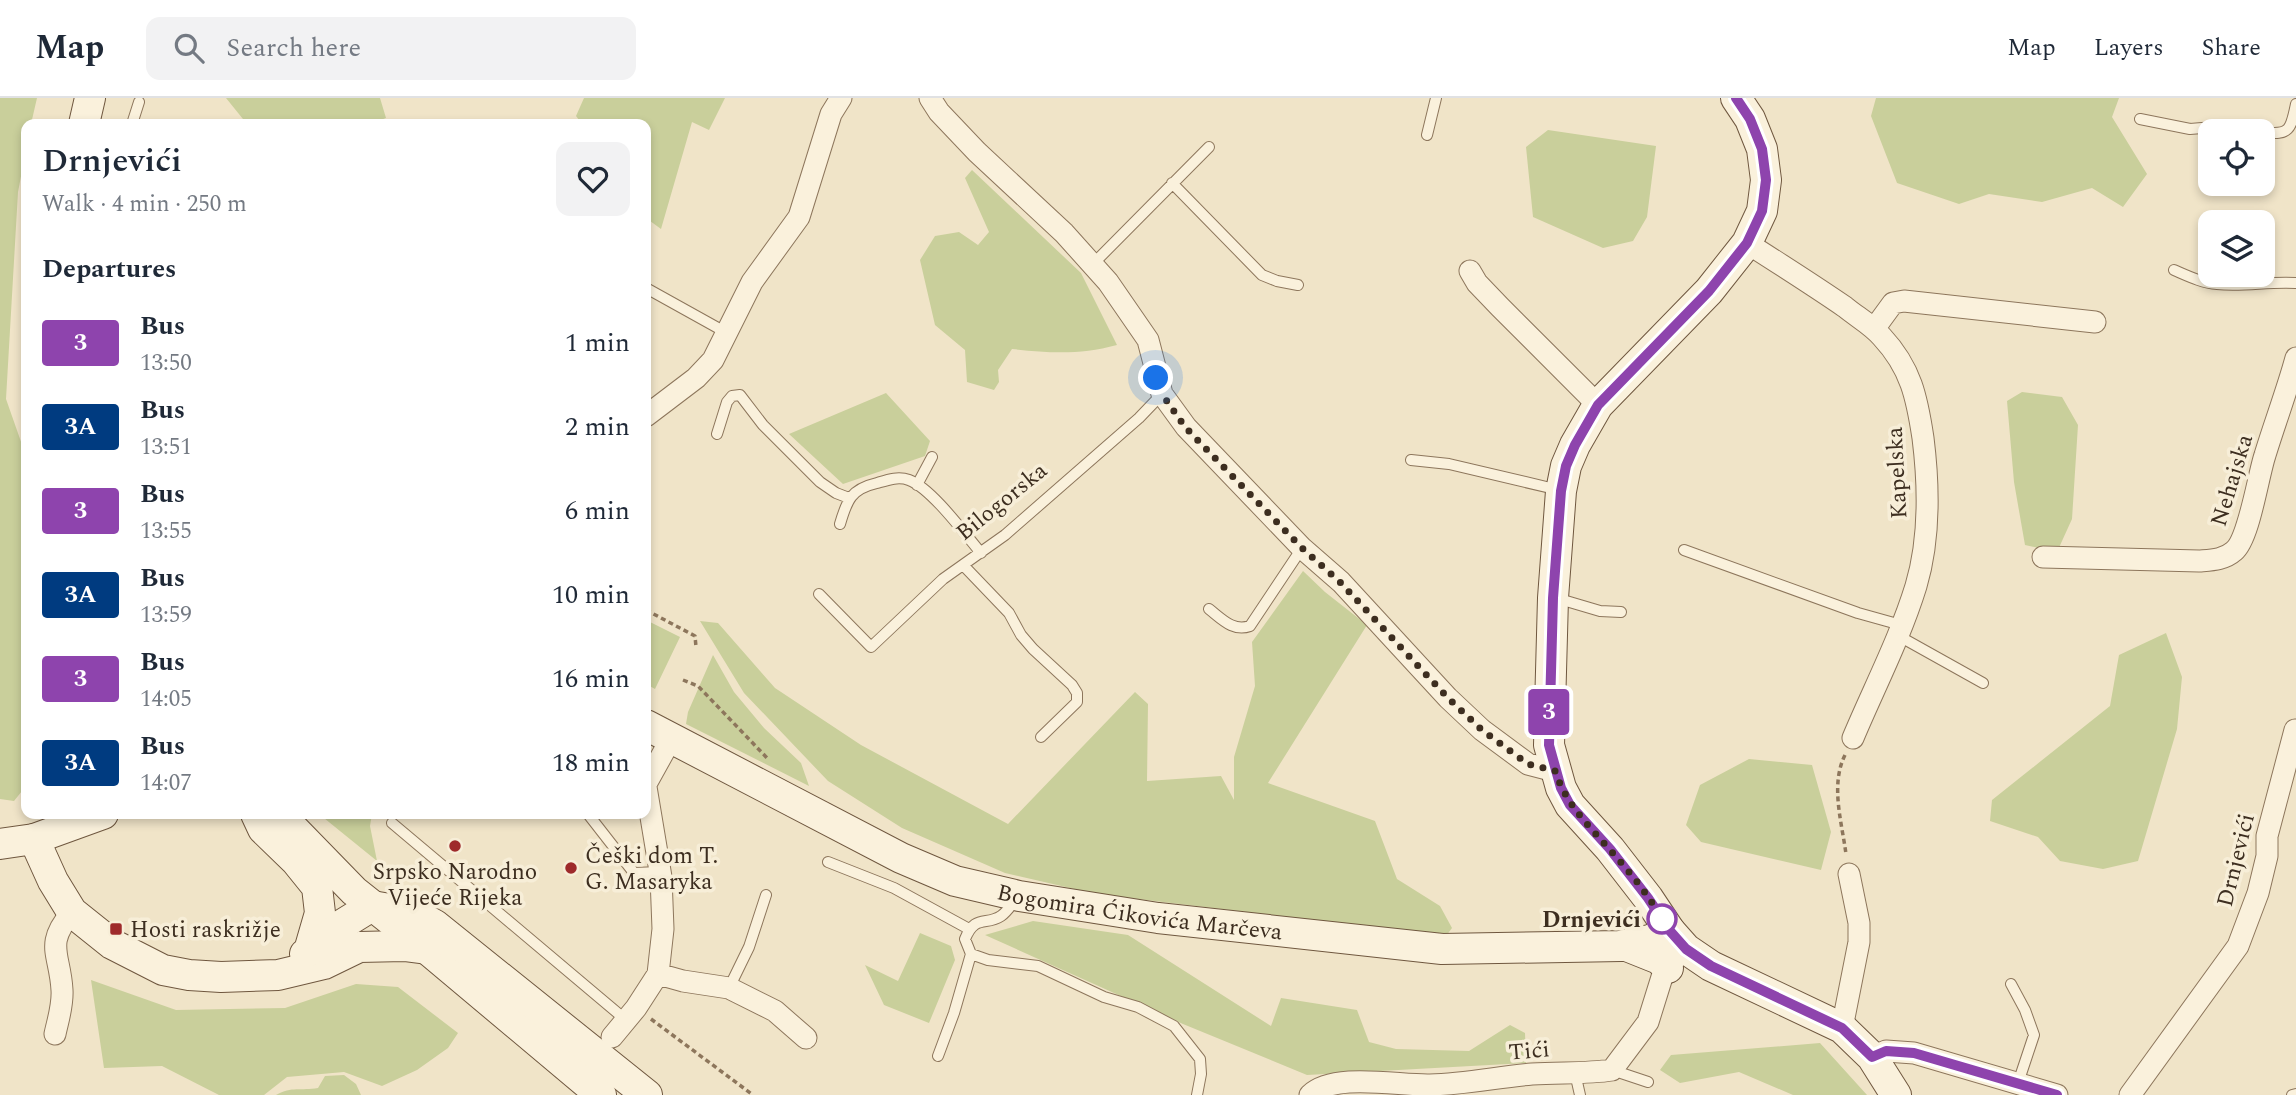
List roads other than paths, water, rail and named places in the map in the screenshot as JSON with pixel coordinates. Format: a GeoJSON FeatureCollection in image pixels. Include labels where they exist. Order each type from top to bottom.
{"type":"FeatureCollection","features":[{"type":"Feature","properties":{"kind":"street"},"geometry":{"type":"LineString","coordinates":[[85,119],[90,98]]}},
{"type":"Feature","properties":{"kind":"street"},"geometry":{"type":"LineString","coordinates":[[651,412],[696,378],[713,360],[752,282],[799,217],[831,114],[841,98]]}},
{"type":"Feature","properties":{"kind":"street"},"geometry":{"type":"LineString","coordinates":[[930,98],[939,112],[976,152],[1064,233],[1093,264],[1148,340],[1162,394],[1185,427],[1302,548],[1340,582],[1448,698],[1482,730],[1528,764],[1555,771]]}},
{"type":"Feature","properties":{"kind":"street"},"geometry":{"type":"LineString","coordinates":[[1736,98],[1750,119],[1762,149],[1766,180],[1762,211],[1747,243],[1709,291],[1598,405],[1566,466],[1561,491],[1553,598],[1549,745],[1555,771],[1570,805],[1641,888],[1674,949],[1842,1028],[1872,1057],[1896,1095]]}},
{"type":"Feature","properties":{"kind":"street","name":"Kapelska"},"geometry":{"type":"LineString","coordinates":[[1747,243],[1874,329],[1897,355],[1911,381],[1918,408],[1925,455],[1928,509],[1924,551],[1916,585],[1899,630],[1853,738]]}},
{"type":"Feature","properties":{"kind":"street"},"geometry":{"type":"LineString","coordinates":[[1470,271],[1477,283],[1598,405]]}},
{"type":"Feature","properties":{"kind":"street"},"geometry":{"type":"LineString","coordinates":[[1874,329],[1893,303],[1905,301],[2095,322]]}},
{"type":"Feature","properties":{"kind":"street","name":"Nehajska"},"geometry":{"type":"LineString","coordinates":[[2043,557],[2199,561],[2222,558],[2236,550],[2244,537],[2265,454],[2287,393],[2296,358]]}},
{"type":"Feature","properties":{"kind":"street","name":"Drnjevići"},"geometry":{"type":"LineString","coordinates":[[2130,1095],[2238,946],[2258,893],[2267,856],[2267,836],[2295,730]]}},
{"type":"Feature","properties":{"kind":"street"},"geometry":{"type":"LineString","coordinates":[[651,765],[659,731]]}},
{"type":"Feature","properties":{"kind":"street","name":"Bogomira Ćikovića Marčeva"},"geometry":{"type":"LineString","coordinates":[[659,731],[901,858],[955,881],[1019,896],[1158,918],[1414,947],[1471,950],[1624,945],[1650,940],[1674,949]]}},
{"type":"Feature","properties":{"kind":"street"},"geometry":{"type":"LineString","coordinates":[[625,1022],[658,974],[663,929],[660,872],[651,817]]}},
{"type":"Feature","properties":{"kind":"street"},"geometry":{"type":"LineString","coordinates":[[0,844],[34,839],[89,819]]}},
{"type":"Feature","properties":{"kind":"street"},"geometry":{"type":"LineString","coordinates":[[258,819],[263,829],[296,861],[317,887],[320,913],[309,951]]}},
{"type":"Feature","properties":{"kind":"street"},"geometry":{"type":"LineString","coordinates":[[284,819],[354,891],[601,1095]]}},
{"type":"Feature","properties":{"kind":"street"},"geometry":{"type":"LineString","coordinates":[[34,839],[53,881],[72,912],[112,944],[163,970],[189,975],[278,975],[324,964],[359,947],[404,946],[427,949]]}},
{"type":"Feature","properties":{"kind":"street"},"geometry":{"type":"LineString","coordinates":[[1842,1028],[1859,942],[1859,923],[1849,874]]}},
{"type":"Feature","properties":{"kind":"street"},"geometry":{"type":"LineString","coordinates":[[359,947],[371,921],[372,906]]}},
{"type":"Feature","properties":{"kind":"street"},"geometry":{"type":"LineString","coordinates":[[246,976],[285,965],[372,906],[413,913],[435,925],[647,1095]]}},
{"type":"Feature","properties":{"kind":"street"},"geometry":{"type":"LineString","coordinates":[[55,1034],[62,992],[54,944],[60,927],[72,912]]}},
{"type":"Feature","properties":{"kind":"street"},"geometry":{"type":"LineString","coordinates":[[1612,1070],[1648,1022],[1674,949]]}},
{"type":"Feature","properties":{"kind":"street"},"geometry":{"type":"LineString","coordinates":[[658,974],[729,988],[775,1011],[806,1038]]}},
{"type":"Feature","properties":{"kind":"street"},"geometry":{"type":"LineString","coordinates":[[1872,1057],[1886,1051],[1914,1053],[2057,1095]]}},
{"type":"Feature","properties":{"kind":"street","name":"Tići"},"geometry":{"type":"LineString","coordinates":[[1310,1095],[1315,1090],[1331,1085],[1382,1081],[1427,1085],[1532,1074],[1612,1070]]}},
{"type":"Feature","properties":{"kind":"lane"},"geometry":{"type":"LineString","coordinates":[[1427,135],[1436,98]]}},
{"type":"Feature","properties":{"kind":"lane"},"geometry":{"type":"LineString","coordinates":[[134,119],[139,102]]}},
{"type":"Feature","properties":{"kind":"lane"},"geometry":{"type":"LineString","coordinates":[[2275,132],[2288,130],[2296,104]]}},
{"type":"Feature","properties":{"kind":"lane"},"geometry":{"type":"LineString","coordinates":[[2140,119],[2198,128]]}},
{"type":"Feature","properties":{"kind":"lane"},"geometry":{"type":"LineString","coordinates":[[1093,264],[1209,147]]}},
{"type":"Feature","properties":{"kind":"lane"},"geometry":{"type":"LineString","coordinates":[[1172,183],[1262,275],[1298,285]]}},
{"type":"Feature","properties":{"kind":"lane"},"geometry":{"type":"LineString","coordinates":[[2174,270],[2215,284],[2237,286],[2296,283]]}},
{"type":"Feature","properties":{"kind":"lane"},"geometry":{"type":"LineString","coordinates":[[651,291],[727,333]]}},
{"type":"Feature","properties":{"kind":"lane","name":"Bilogorska"},"geometry":{"type":"LineString","coordinates":[[819,594],[871,647],[943,579],[1005,535],[1139,418],[1162,394]]}},
{"type":"Feature","properties":{"kind":"lane"},"geometry":{"type":"LineString","coordinates":[[717,434],[727,402],[732,397],[740,396],[763,425],[820,482],[849,498]]}},
{"type":"Feature","properties":{"kind":"lane"},"geometry":{"type":"LineString","coordinates":[[917,485],[932,457]]}},
{"type":"Feature","properties":{"kind":"lane"},"geometry":{"type":"LineString","coordinates":[[1411,460],[1449,464],[1561,491]]}},
{"type":"Feature","properties":{"kind":"lane"},"geometry":{"type":"LineString","coordinates":[[840,524],[849,498],[860,488],[887,480],[908,480],[940,507],[981,553]]}},
{"type":"Feature","properties":{"kind":"lane"},"geometry":{"type":"LineString","coordinates":[[1209,610],[1231,626],[1241,629],[1250,626],[1302,548]]}},
{"type":"Feature","properties":{"kind":"lane"},"geometry":{"type":"LineString","coordinates":[[1684,550],[1899,630],[1983,682]]}},
{"type":"Feature","properties":{"kind":"lane"},"geometry":{"type":"LineString","coordinates":[[963,565],[1009,613],[1021,635],[1077,693],[1077,702],[1041,737]]}},
{"type":"Feature","properties":{"kind":"lane"},"geometry":{"type":"LineString","coordinates":[[1553,598],[1600,611],[1620,612]]}},
{"type":"Feature","properties":{"kind":"lane"},"geometry":{"type":"LineString","coordinates":[[592,819],[634,873],[660,872]]}},
{"type":"Feature","properties":{"kind":"lane"},"geometry":{"type":"LineString","coordinates":[[392,823],[625,1022]]}},
{"type":"Feature","properties":{"kind":"lane"},"geometry":{"type":"LineString","coordinates":[[828,862],[894,888],[969,929]]}},
{"type":"Feature","properties":{"kind":"lane"},"geometry":{"type":"LineString","coordinates":[[729,988],[749,947],[766,895]]}},
{"type":"Feature","properties":{"kind":"lane"},"geometry":{"type":"LineString","coordinates":[[938,1056],[971,954],[965,939],[969,929],[981,921],[1000,917],[1019,896]]}},
{"type":"Feature","properties":{"kind":"lane"},"geometry":{"type":"LineString","coordinates":[[971,954],[988,960],[1038,966],[1104,997],[1138,1007],[1174,1026],[1200,1059],[1201,1074],[1197,1095]]}},
{"type":"Feature","properties":{"kind":"lane"},"geometry":{"type":"LineString","coordinates":[[2011,984],[2034,1035],[2018,1083]]}},
{"type":"Feature","properties":{"kind":"lane"},"geometry":{"type":"LineString","coordinates":[[1612,1070],[1648,1082]]}},
{"type":"Feature","properties":{"kind":"lane"},"geometry":{"type":"LineString","coordinates":[[1575,1073],[1580,1095]]}},
{"type":"Feature","properties":{"kind":"place","name":"Srpsko Narodno Vijeće Rijeka"},"geometry":{"type":"Point","coordinates":[455,846]}},
{"type":"Feature","properties":{"kind":"place","name":"Češki dom T. G. Masaryka"},"geometry":{"type":"Point","coordinates":[571,868]}},
{"type":"Feature","properties":{"kind":"place","name":"Drnjevići"},"geometry":{"type":"Point","coordinates":[1662,919]}},
{"type":"Feature","properties":{"kind":"place","name":"Hosti raskrižje"},"geometry":{"type":"Point","coordinates":[116,929]}}]}
